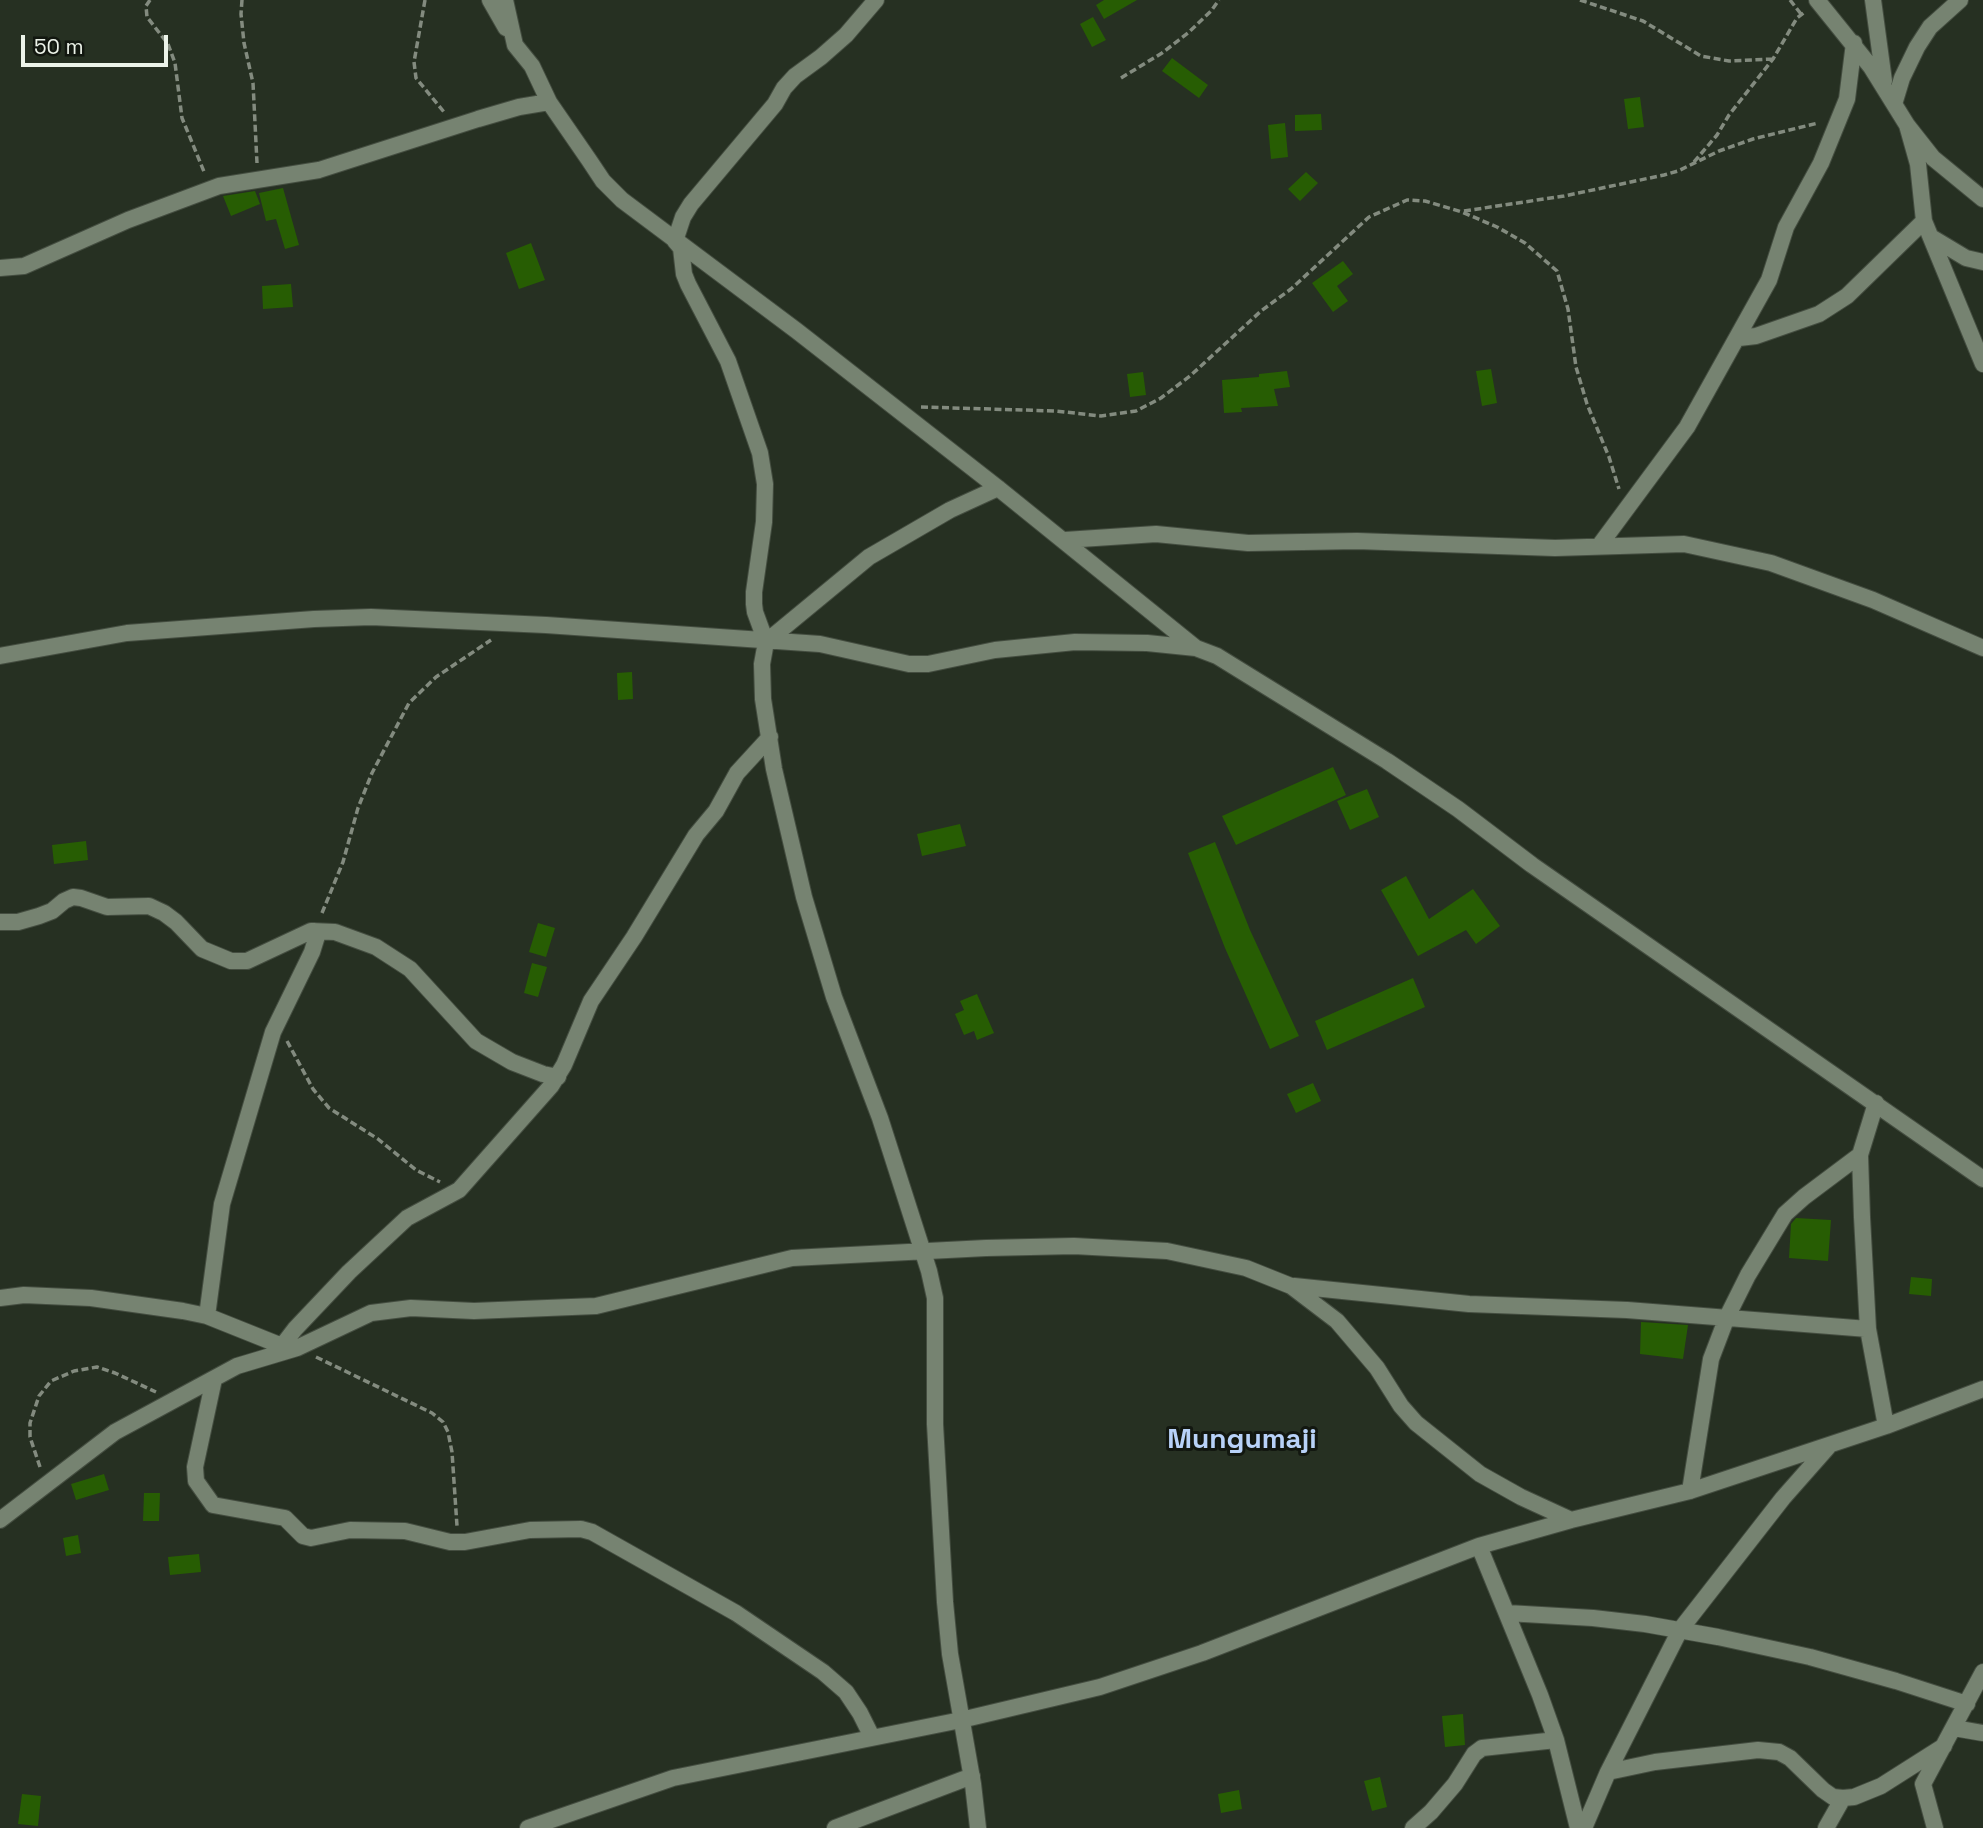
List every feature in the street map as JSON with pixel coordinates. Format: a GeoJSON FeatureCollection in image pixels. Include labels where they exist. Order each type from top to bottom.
{"type":"FeatureCollection","features":[{"type":"Feature","properties":{"kind":"street"},"geometry":{"type":"LineString","coordinates":[[490,0],[515,45],[532,66],[549,102],[603,181],[622,200],[797,331],[1065,540],[1196,648]]}},
{"type":"Feature","properties":{"kind":"street"},"geometry":{"type":"LineString","coordinates":[[505,0],[515,45]]}},
{"type":"Feature","properties":{"kind":"street"},"geometry":{"type":"LineString","coordinates":[[675,241],[683,217],[691,204],[775,104],[784,88],[795,75],[846,35],[876,0]]}},
{"type":"Feature","properties":{"kind":"street"},"geometry":{"type":"LineString","coordinates":[[1818,0],[1885,86],[1907,125],[1918,164],[1924,221],[1983,364]]}},
{"type":"Feature","properties":{"kind":"street"},"geometry":{"type":"LineString","coordinates":[[1873,0],[1885,86]]}},
{"type":"Feature","properties":{"kind":"street"},"geometry":{"type":"LineString","coordinates":[[1895,101],[1902,78],[1917,47],[1930,27],[1960,0]]}},
{"type":"Feature","properties":{"kind":"street"},"geometry":{"type":"LineString","coordinates":[[1599,546],[1687,427],[1769,281],[1786,227],[1821,163],[1847,99],[1854,43]]}},
{"type":"Feature","properties":{"kind":"street"},"geometry":{"type":"LineString","coordinates":[[0,268],[24,267],[128,220],[212,188],[319,170],[519,107],[549,102]]}},
{"type":"Feature","properties":{"kind":"street"},"geometry":{"type":"LineString","coordinates":[[1907,125],[1933,158],[1983,199]]}},
{"type":"Feature","properties":{"kind":"street"},"geometry":{"type":"LineString","coordinates":[[1739,338],[1756,336],[1819,314],[1847,296],[1924,221]]}},
{"type":"Feature","properties":{"kind":"street"},"geometry":{"type":"LineString","coordinates":[[1931,237],[1966,258],[1983,262]]}},
{"type":"Feature","properties":{"kind":"street"},"geometry":{"type":"LineString","coordinates":[[675,241],[681,248],[688,284],[728,361],[760,453],[765,484],[764,522],[754,604],[766,642],[762,664],[763,699],[774,769],[814,931],[834,997],[880,1118],[929,1271],[934,1298],[935,1424],[945,1602],[950,1654],[972,1776],[978,1828]]}},
{"type":"Feature","properties":{"kind":"street"},"geometry":{"type":"LineString","coordinates":[[766,642],[869,557],[950,510],[998,488]]}},
{"type":"Feature","properties":{"kind":"street"},"geometry":{"type":"LineString","coordinates":[[1065,540],[1156,534],[1248,543],[1357,541],[1555,548],[1684,544],[1771,563],[1873,600],[1983,648]]}},
{"type":"Feature","properties":{"kind":"street"},"geometry":{"type":"LineString","coordinates":[[0,656],[127,633],[371,617],[516,623],[833,645],[909,664],[928,664],[995,649],[1075,642],[1147,643],[1196,648],[1217,656],[1387,761],[1983,1179]]}},
{"type":"Feature","properties":{"kind":"street"},"geometry":{"type":"LineString","coordinates":[[287,1349],[318,1303],[407,1218],[459,1190],[558,1077],[591,1001],[634,937],[696,835],[716,811],[737,773],[770,737]]}},
{"type":"Feature","properties":{"kind":"street"},"geometry":{"type":"LineString","coordinates":[[0,922],[18,922],[39,916],[73,897],[107,907],[149,906],[164,913],[202,949],[231,961],[247,961],[314,931],[335,932],[376,947],[419,978],[476,1041],[512,1062],[542,1074],[558,1077]]}},
{"type":"Feature","properties":{"kind":"street"},"geometry":{"type":"LineString","coordinates":[[207,1316],[222,1204],[277,1025],[312,952],[317,936],[314,931]]}},
{"type":"Feature","properties":{"kind":"street"},"geometry":{"type":"LineString","coordinates":[[1876,1103],[1860,1155],[1868,1329],[1886,1426]]}},
{"type":"Feature","properties":{"kind":"street"},"geometry":{"type":"LineString","coordinates":[[1690,1491],[1711,1359],[1727,1317],[1748,1275],[1785,1214],[1804,1196],[1860,1155]]}},
{"type":"Feature","properties":{"kind":"street"},"geometry":{"type":"LineString","coordinates":[[0,1520],[116,1432],[237,1366],[287,1349],[365,1315],[411,1308],[486,1311],[596,1306],[792,1258],[986,1248],[1074,1247],[1167,1251],[1246,1268],[1291,1286],[1337,1321],[1377,1368],[1401,1406],[1416,1423],[1480,1474],[1571,1520]]}},
{"type":"Feature","properties":{"kind":"street"},"geometry":{"type":"LineString","coordinates":[[1291,1286],[1469,1304],[1627,1310],[1868,1329]]}},
{"type":"Feature","properties":{"kind":"street"},"geometry":{"type":"LineString","coordinates":[[0,1298],[24,1295],[91,1298],[207,1316],[287,1349]]}},
{"type":"Feature","properties":{"kind":"street"},"geometry":{"type":"LineString","coordinates":[[214,1379],[195,1467],[196,1481],[213,1505],[285,1518],[303,1536],[311,1538],[351,1530],[405,1531],[457,1542],[530,1530],[581,1529],[592,1532],[736,1613],[823,1672],[846,1692],[872,1737]]}},
{"type":"Feature","properties":{"kind":"street"},"geometry":{"type":"LineString","coordinates":[[528,1828],[673,1778],[961,1720],[1100,1687],[1202,1653],[1479,1546],[1690,1491],[1886,1426],[1983,1389]]}},
{"type":"Feature","properties":{"kind":"street"},"geometry":{"type":"LineString","coordinates":[[1584,1828],[1608,1772],[1680,1630],[1783,1498],[1830,1445]]}},
{"type":"Feature","properties":{"kind":"street"},"geometry":{"type":"LineString","coordinates":[[1479,1546],[1556,1740],[1578,1828]]}},
{"type":"Feature","properties":{"kind":"street"},"geometry":{"type":"LineString","coordinates":[[1507,1613],[1592,1618],[1680,1630],[1810,1657],[1967,1704]]}},
{"type":"Feature","properties":{"kind":"street"},"geometry":{"type":"LineString","coordinates":[[1935,1828],[1923,1784],[1983,1672]]}},
{"type":"Feature","properties":{"kind":"street"},"geometry":{"type":"LineString","coordinates":[[1954,1728],[1983,1733]]}},
{"type":"Feature","properties":{"kind":"street"},"geometry":{"type":"LineString","coordinates":[[1412,1828],[1450,1790],[1474,1754],[1482,1748],[1556,1740]]}},
{"type":"Feature","properties":{"kind":"street"},"geometry":{"type":"LineString","coordinates":[[1608,1772],[1655,1762],[1758,1750],[1779,1752],[1790,1758],[1823,1790],[1833,1797],[1843,1798],[1854,1797],[1881,1786],[1944,1745]]}},
{"type":"Feature","properties":{"kind":"street"},"geometry":{"type":"LineString","coordinates":[[835,1828],[972,1776]]}},
{"type":"Feature","properties":{"kind":"street"},"geometry":{"type":"LineString","coordinates":[[1826,1828],[1843,1798]]}},
{"type":"Feature","properties":{"kind":"path"},"geometry":{"type":"LineString","coordinates":[[150,0],[146,6],[147,17],[169,44],[175,63],[182,118],[212,188]]}},
{"type":"Feature","properties":{"kind":"path"},"geometry":{"type":"LineString","coordinates":[[242,0],[242,24],[253,83],[259,179]]}},
{"type":"Feature","properties":{"kind":"path"},"geometry":{"type":"LineString","coordinates":[[425,0],[414,62],[416,78],[425,92],[457,126]]}},
{"type":"Feature","properties":{"kind":"path"},"geometry":{"type":"LineString","coordinates":[[1121,78],[1162,53],[1188,33],[1219,0]]}},
{"type":"Feature","properties":{"kind":"path"},"geometry":{"type":"LineString","coordinates":[[1580,0],[1643,21],[1701,56],[1729,61],[1773,59]]}},
{"type":"Feature","properties":{"kind":"path"},"geometry":{"type":"LineString","coordinates":[[1790,0],[1801,14]]}},
{"type":"Feature","properties":{"kind":"path"},"geometry":{"type":"LineString","coordinates":[[1693,163],[1773,59],[1801,14],[1818,0]]}},
{"type":"Feature","properties":{"kind":"path"},"geometry":{"type":"LineString","coordinates":[[1462,212],[1564,196],[1678,171],[1753,139],[1818,124],[1841,111]]}},
{"type":"Feature","properties":{"kind":"path"},"geometry":{"type":"LineString","coordinates":[[891,405],[1056,411],[1101,416],[1136,411],[1161,398],[1190,376],[1369,217],[1407,200],[1424,201],[1462,212],[1497,227],[1525,243],[1557,271],[1568,309],[1576,367],[1626,512]]}},
{"type":"Feature","properties":{"kind":"path"},"geometry":{"type":"LineString","coordinates":[[314,931],[343,862],[367,785],[409,703],[436,677],[516,623]]}},
{"type":"Feature","properties":{"kind":"path"},"geometry":{"type":"LineString","coordinates":[[277,1025],[313,1089],[329,1108],[390,1147],[416,1170],[459,1190]]}},
{"type":"Feature","properties":{"kind":"path"},"geometry":{"type":"LineString","coordinates":[[287,1349],[432,1413],[443,1422],[452,1452],[457,1542]]}},
{"type":"Feature","properties":{"kind":"path"},"geometry":{"type":"LineString","coordinates":[[46,1483],[34,1454],[30,1423],[39,1395],[51,1381],[74,1371],[97,1367],[133,1380],[173,1400]]}},
{"type":"Feature","properties":{"kind":"building"},"geometry":{"type":"Polygon","coordinates":[[[1104,0],[1137,0],[1104,19],[1096,5],[1104,0]]]}},
{"type":"Feature","properties":{"kind":"building"},"geometry":{"type":"Polygon","coordinates":[[[1093,17],[1106,40],[1092,47],[1080,24],[1093,17]]]}},
{"type":"Feature","properties":{"kind":"building"},"geometry":{"type":"Polygon","coordinates":[[[1172,58],[1208,85],[1199,98],[1162,71],[1172,58]]]}},
{"type":"Feature","properties":{"kind":"building"},"geometry":{"type":"Polygon","coordinates":[[[1640,97],[1644,127],[1628,129],[1624,99],[1640,97]]]}},
{"type":"Feature","properties":{"kind":"building"},"geometry":{"type":"Polygon","coordinates":[[[1321,114],[1322,130],[1295,131],[1295,115],[1321,114]]]}},
{"type":"Feature","properties":{"kind":"building"},"geometry":{"type":"Polygon","coordinates":[[[1285,123],[1288,157],[1271,159],[1268,125],[1285,123]]]}},
{"type":"Feature","properties":{"kind":"building"},"geometry":{"type":"Polygon","coordinates":[[[1306,172],[1318,183],[1300,201],[1288,189],[1306,172]]]}},
{"type":"Feature","properties":{"kind":"building"},"geometry":{"type":"Polygon","coordinates":[[[283,188],[299,245],[285,249],[276,219],[266,221],[259,193],[283,188]]]}},
{"type":"Feature","properties":{"kind":"building"},"geometry":{"type":"Polygon","coordinates":[[[255,191],[260,204],[231,216],[223,196],[255,191]]]}},
{"type":"Feature","properties":{"kind":"building"},"geometry":{"type":"Polygon","coordinates":[[[531,243],[545,280],[519,289],[506,253],[531,243]]]}},
{"type":"Feature","properties":{"kind":"building"},"geometry":{"type":"Polygon","coordinates":[[[1343,261],[1353,274],[1337,286],[1348,301],[1333,312],[1312,283],[1343,261]]]}},
{"type":"Feature","properties":{"kind":"building"},"geometry":{"type":"Polygon","coordinates":[[[291,284],[293,307],[263,309],[262,286],[291,284]]]}},
{"type":"Feature","properties":{"kind":"building"},"geometry":{"type":"Polygon","coordinates":[[[1491,369],[1497,403],[1482,406],[1476,371],[1491,369]]]}},
{"type":"Feature","properties":{"kind":"building"},"geometry":{"type":"Polygon","coordinates":[[[1287,371],[1290,387],[1274,389],[1278,406],[1241,408],[1242,412],[1224,413],[1222,380],[1259,377],[1259,374],[1287,371]]]}},
{"type":"Feature","properties":{"kind":"building"},"geometry":{"type":"Polygon","coordinates":[[[1143,372],[1146,395],[1130,397],[1127,374],[1143,372]]]}},
{"type":"Feature","properties":{"kind":"building"},"geometry":{"type":"Polygon","coordinates":[[[632,672],[633,699],[618,700],[617,673],[632,672]]]}},
{"type":"Feature","properties":{"kind":"building"},"geometry":{"type":"Polygon","coordinates":[[[1333,767],[1346,795],[1236,845],[1222,816],[1333,767]]]}},
{"type":"Feature","properties":{"kind":"building"},"geometry":{"type":"Polygon","coordinates":[[[1367,789],[1379,817],[1350,830],[1337,801],[1367,789]]]}},
{"type":"Feature","properties":{"kind":"building"},"geometry":{"type":"Polygon","coordinates":[[[960,824],[966,846],[922,856],[917,834],[960,824]]]}},
{"type":"Feature","properties":{"kind":"building"},"geometry":{"type":"Polygon","coordinates":[[[86,841],[88,860],[54,864],[52,845],[86,841]]]}},
{"type":"Feature","properties":{"kind":"building"},"geometry":{"type":"Polygon","coordinates":[[[1215,842],[1250,930],[1299,1036],[1270,1049],[1225,948],[1188,853],[1215,842]]]}},
{"type":"Feature","properties":{"kind":"building"},"geometry":{"type":"Polygon","coordinates":[[[1406,876],[1429,919],[1473,889],[1500,926],[1476,944],[1466,930],[1418,956],[1381,890],[1406,876]]]}},
{"type":"Feature","properties":{"kind":"building"},"geometry":{"type":"Polygon","coordinates":[[[538,923],[555,928],[546,957],[529,952],[538,923]]]}},
{"type":"Feature","properties":{"kind":"building"},"geometry":{"type":"Polygon","coordinates":[[[532,963],[547,967],[538,997],[524,993],[532,963]]]}},
{"type":"Feature","properties":{"kind":"building"},"geometry":{"type":"Polygon","coordinates":[[[1413,978],[1425,1007],[1327,1050],[1315,1021],[1413,978]]]}},
{"type":"Feature","properties":{"kind":"building"},"geometry":{"type":"Polygon","coordinates":[[[977,994],[994,1033],[977,1040],[974,1031],[964,1035],[955,1014],[964,1010],[960,1001],[977,994]]]}},
{"type":"Feature","properties":{"kind":"building"},"geometry":{"type":"Polygon","coordinates":[[[1313,1083],[1321,1101],[1296,1113],[1287,1094],[1313,1083]]]}},
{"type":"Feature","properties":{"kind":"building"},"geometry":{"type":"Polygon","coordinates":[[[1796,1218],[1831,1220],[1828,1261],[1789,1258],[1791,1224],[1796,1218]]]}},
{"type":"Feature","properties":{"kind":"building"},"geometry":{"type":"Polygon","coordinates":[[[1911,1277],[1932,1279],[1931,1296],[1909,1294],[1911,1277]]]}},
{"type":"Feature","properties":{"kind":"building"},"geometry":{"type":"Polygon","coordinates":[[[1641,1322],[1688,1325],[1683,1359],[1640,1354],[1641,1322]]]}},
{"type":"Feature","properties":{"kind":"building"},"geometry":{"type":"Polygon","coordinates":[[[104,1474],[109,1490],[76,1500],[71,1484],[104,1474]]]}},
{"type":"Feature","properties":{"kind":"building"},"geometry":{"type":"Polygon","coordinates":[[[144,1493],[160,1493],[159,1521],[143,1521],[144,1493]]]}},
{"type":"Feature","properties":{"kind":"building"},"geometry":{"type":"Polygon","coordinates":[[[78,1535],[81,1553],[66,1556],[63,1538],[78,1535]]]}},
{"type":"Feature","properties":{"kind":"building"},"geometry":{"type":"Polygon","coordinates":[[[199,1554],[201,1572],[170,1575],[168,1557],[199,1554]]]}},
{"type":"Feature","properties":{"kind":"building"},"geometry":{"type":"Polygon","coordinates":[[[1463,1714],[1465,1745],[1445,1747],[1442,1716],[1463,1714]]]}},
{"type":"Feature","properties":{"kind":"building"},"geometry":{"type":"Polygon","coordinates":[[[1380,1777],[1387,1807],[1372,1811],[1364,1781],[1380,1777]]]}},
{"type":"Feature","properties":{"kind":"building"},"geometry":{"type":"Polygon","coordinates":[[[1239,1790],[1242,1809],[1221,1813],[1218,1794],[1239,1790]]]}},
{"type":"Feature","properties":{"kind":"building"},"geometry":{"type":"Polygon","coordinates":[[[22,1794],[41,1796],[38,1826],[18,1824],[22,1794]]]}},
{"type":"Feature","properties":{"kind":"district","name":"Mungumaji"},"geometry":{"type":"Point","coordinates":[1242,1440]}}]}
